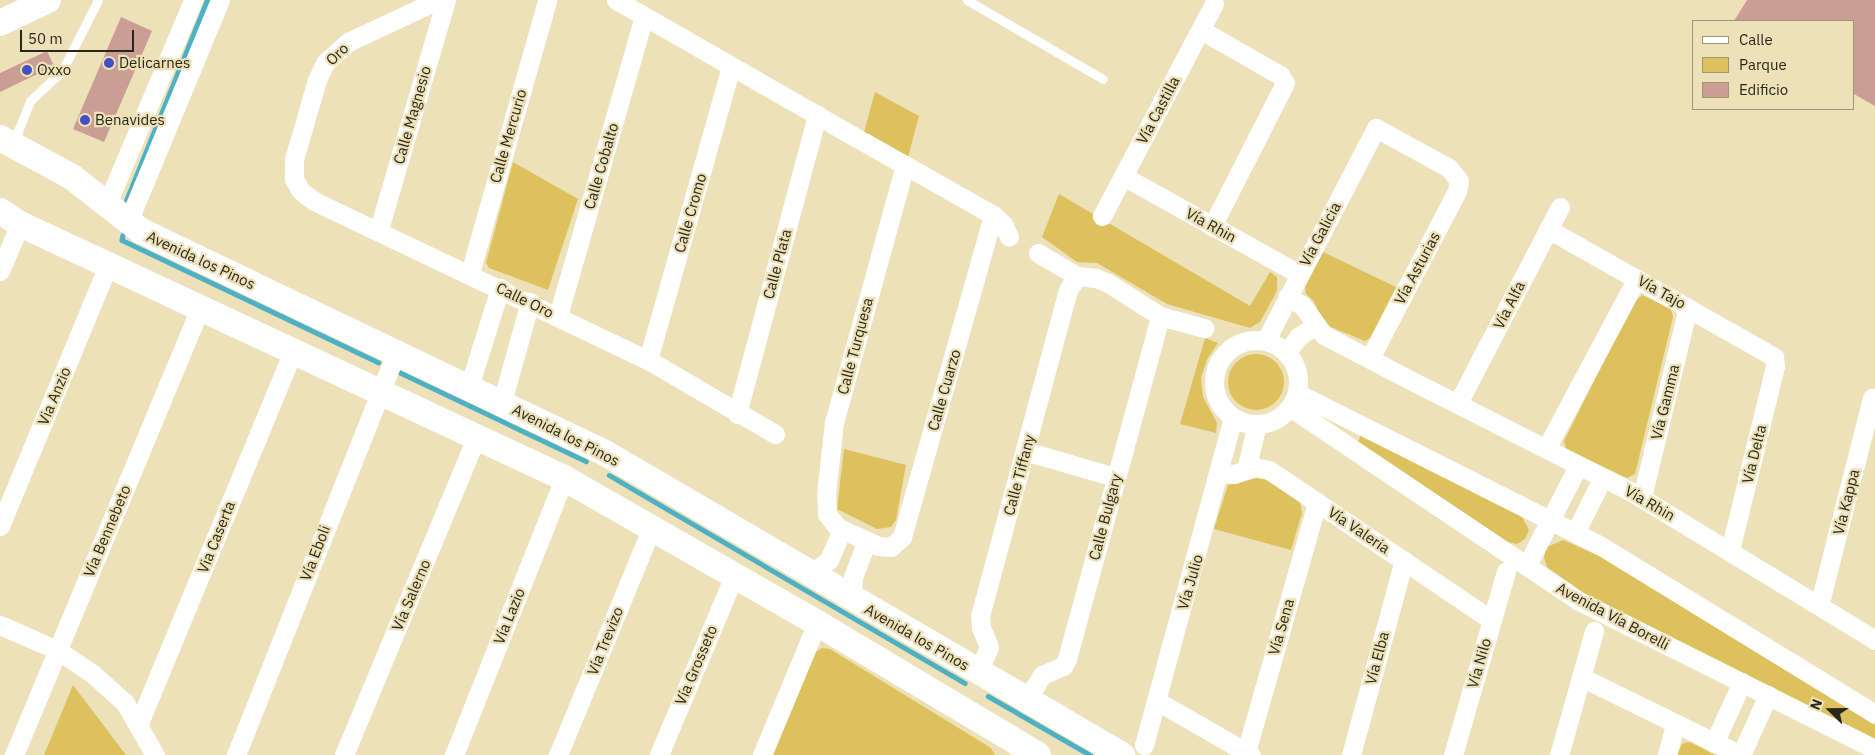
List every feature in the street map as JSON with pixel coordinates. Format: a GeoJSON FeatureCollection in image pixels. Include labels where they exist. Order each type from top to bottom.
{"type":"FeatureCollection","features":[{"type":"Feature","properties":{"kind":"street"},"geometry":{"type":"LineString","coordinates":[[0,23],[48,0]]}},
{"type":"Feature","properties":{"kind":"street"},"geometry":{"type":"LineString","coordinates":[[107,204],[193,0]]}},
{"type":"Feature","properties":{"kind":"street"},"geometry":{"type":"LineString","coordinates":[[128,222],[220,0]]}},
{"type":"Feature","properties":{"kind":"street","name":"Calle Mercurio"},"geometry":{"type":"LineString","coordinates":[[470,273],[547,0]]}},
{"type":"Feature","properties":{"kind":"street"},"geometry":{"type":"LineString","coordinates":[[616,0],[993,215],[1003,224],[1009,237]]}},
{"type":"Feature","properties":{"kind":"street","name":"Oro"},"geometry":{"type":"LineString","coordinates":[[294,159],[317,80],[335,51],[436,1]]}},
{"type":"Feature","properties":{"kind":"street","name":"Calle Magnesio"},"geometry":{"type":"LineString","coordinates":[[379,229],[436,1]]}},
{"type":"Feature","properties":{"kind":"street","name":"Vía Castilla"},"geometry":{"type":"LineString","coordinates":[[1102,216],[1214,4]]}},
{"type":"Feature","properties":{"kind":"street","name":"Calle Cobalto"},"geometry":{"type":"LineString","coordinates":[[558,316],[644,16]]}},
{"type":"Feature","properties":{"kind":"street"},"geometry":{"type":"LineString","coordinates":[[1200,30],[1285,80],[1284,89],[1212,226]]}},
{"type":"Feature","properties":{"kind":"street","name":"Calle Cromo"},"geometry":{"type":"LineString","coordinates":[[648,360],[731,66]]}},
{"type":"Feature","properties":{"kind":"street","name":"Calle Plata"},"geometry":{"type":"LineString","coordinates":[[737,414],[817,115]]}},
{"type":"Feature","properties":{"kind":"street","name":"Vía Galicia"},"geometry":{"type":"LineString","coordinates":[[1266,340],[1376,128],[1458,176]]}},
{"type":"Feature","properties":{"kind":"street","name":"Avenida los Pinos"},"geometry":{"type":"LineString","coordinates":[[9,142],[72,178],[128,222],[605,453],[1026,700],[1127,752]]}},
{"type":"Feature","properties":{"kind":"street","name":"Calle Oro"},"geometry":{"type":"LineString","coordinates":[[294,159],[294,179],[301,191],[314,201],[379,229],[648,360],[774,434]]}},
{"type":"Feature","properties":{"kind":"street","name":"Calle Turquesa"},"geometry":{"type":"LineString","coordinates":[[840,529],[826,510],[832,431],[905,165]]}},
{"type":"Feature","properties":{"kind":"street","name":"Vía Rhin"},"geometry":{"type":"LineString","coordinates":[[1123,176],[1299,274]]}},
{"type":"Feature","properties":{"kind":"street","name":"Vía Asturias"},"geometry":{"type":"LineString","coordinates":[[1370,358],[1457,191],[1458,176]]}},
{"type":"Feature","properties":{"kind":"street","name":"Vía Alfa"},"geometry":{"type":"LineString","coordinates":[[1458,403],[1560,207]]}},
{"type":"Feature","properties":{"kind":"street","name":"Calle Cuarzo"},"geometry":{"type":"LineString","coordinates":[[872,544],[890,547],[902,537],[993,215]]}},
{"type":"Feature","properties":{"kind":"street"},"geometry":{"type":"LineString","coordinates":[[0,271],[10,217],[108,266],[477,435],[575,484],[817,623],[964,711],[1022,751]]}},
{"type":"Feature","properties":{"kind":"street","name":"Vía Tajo"},"geometry":{"type":"LineString","coordinates":[[1548,229],[1774,357]]}},
{"type":"Feature","properties":{"kind":"street"},"geometry":{"type":"LineString","coordinates":[[1038,253],[1077,276],[1096,278],[1108,283],[1160,316],[1204,328]]}},
{"type":"Feature","properties":{"kind":"street","name":"Via Anzio"},"geometry":{"type":"LineString","coordinates":[[0,526],[108,266]]}},
{"type":"Feature","properties":{"kind":"street","name":"Calle Tiffany"},"geometry":{"type":"LineString","coordinates":[[981,674],[989,647],[981,627],[980,616],[1068,290],[1077,276]]}},
{"type":"Feature","properties":{"kind":"street"},"geometry":{"type":"LineString","coordinates":[[1547,447],[1637,278]]}},
{"type":"Feature","properties":{"kind":"street"},"geometry":{"type":"LineString","coordinates":[[470,387],[500,288]]}},
{"type":"Feature","properties":{"kind":"street","name":"Vía Rhin"},"geometry":{"type":"LineString","coordinates":[[1287,297],[1302,305],[1314,325],[1324,335],[1414,382],[1547,447],[1602,479],[1642,497],[1875,640]]}},
{"type":"Feature","properties":{"kind":"street"},"geometry":{"type":"LineString","coordinates":[[502,402],[530,302]]}},
{"type":"Feature","properties":{"kind":"street","name":"Vía Gamma"},"geometry":{"type":"LineString","coordinates":[[1642,497],[1688,307]]}},
{"type":"Feature","properties":{"kind":"street","name":"Vía Bennebeto"},"geometry":{"type":"LineString","coordinates":[[14,755],[200,308]]}},
{"type":"Feature","properties":{"kind":"street","name":"Calle Bulgary"},"geometry":{"type":"LineString","coordinates":[[1026,700],[1042,674],[1062,666],[1067,659],[1115,476],[1160,316]]}},
{"type":"Feature","properties":{"kind":"street"},"geometry":{"type":"LineString","coordinates":[[1287,352],[1298,337],[1314,325]]}},
{"type":"Feature","properties":{"kind":"street"},"geometry":{"type":"LineString","coordinates":[[1266,340],[1287,352],[1295,364],[1293,400],[1270,422],[1257,424],[1234,418],[1223,410],[1215,392],[1214,372],[1219,359],[1240,342],[1266,340]]}},
{"type":"Feature","properties":{"kind":"street","name":"Via Caserta"},"geometry":{"type":"LineString","coordinates":[[139,723],[293,351]]}},
{"type":"Feature","properties":{"kind":"street","name":"Vía Eboli"},"geometry":{"type":"LineString","coordinates":[[236,755],[379,390],[396,352]]}},
{"type":"Feature","properties":{"kind":"street","name":"Vía Delta"},"geometry":{"type":"LineString","coordinates":[[1730,551],[1775,366],[1774,357]]}},
{"type":"Feature","properties":{"kind":"street"},"geometry":{"type":"LineString","coordinates":[[1293,400],[1336,413],[1601,546],[1875,714]]}},
{"type":"Feature","properties":{"kind":"street","name":"Avenida Vía Borelli"},"geometry":{"type":"LineString","coordinates":[[1293,400],[1326,430],[1577,600],[1875,749]]}},
{"type":"Feature","properties":{"kind":"street","name":"Vía Kappa"},"geometry":{"type":"LineString","coordinates":[[1819,606],[1872,408]]}},
{"type":"Feature","properties":{"kind":"street"},"geometry":{"type":"LineString","coordinates":[[1326,430],[1336,413]]}},
{"type":"Feature","properties":{"kind":"street","name":"Vía Julio"},"geometry":{"type":"LineString","coordinates":[[1127,752],[1157,700],[1234,418]]}},
{"type":"Feature","properties":{"kind":"street"},"geometry":{"type":"LineString","coordinates":[[1246,470],[1257,424]]}},
{"type":"Feature","properties":{"kind":"street","name":"Vía Salerno"},"geometry":{"type":"LineString","coordinates":[[344,755],[477,435]]}},
{"type":"Feature","properties":{"kind":"street"},"geometry":{"type":"LineString","coordinates":[[1025,451],[1115,476]]}},
{"type":"Feature","properties":{"kind":"street"},"geometry":{"type":"LineString","coordinates":[[575,484],[605,453]]}},
{"type":"Feature","properties":{"kind":"street"},"geometry":{"type":"LineString","coordinates":[[1527,565],[1578,466]]}},
{"type":"Feature","properties":{"kind":"street","name":"Vía Valeria"},"geometry":{"type":"LineString","coordinates":[[1220,473],[1234,474],[1258,467],[1269,470],[1491,620]]}},
{"type":"Feature","properties":{"kind":"street"},"geometry":{"type":"LineString","coordinates":[[1575,533],[1602,479]]}},
{"type":"Feature","properties":{"kind":"street","name":"Vía Lazio"},"geometry":{"type":"LineString","coordinates":[[454,755],[575,484]]}},
{"type":"Feature","properties":{"kind":"street","name":"Vía Sena"},"geometry":{"type":"LineString","coordinates":[[1248,754],[1317,502]]}},
{"type":"Feature","properties":{"kind":"street","name":"Vía Trevizo"},"geometry":{"type":"LineString","coordinates":[[558,755],[652,527]]}},
{"type":"Feature","properties":{"kind":"street"},"geometry":{"type":"LineString","coordinates":[[810,574],[829,560],[840,529],[872,544],[853,576],[852,598]]}},
{"type":"Feature","properties":{"kind":"street","name":"Vía Elba"},"geometry":{"type":"LineString","coordinates":[[1351,755],[1404,560]]}},
{"type":"Feature","properties":{"kind":"street","name":"Vía Nilo"},"geometry":{"type":"LineString","coordinates":[[1452,755],[1506,571]]}},
{"type":"Feature","properties":{"kind":"street","name":"Vía Grosseto"},"geometry":{"type":"LineString","coordinates":[[658,755],[734,576]]}},
{"type":"Feature","properties":{"kind":"street"},"geometry":{"type":"LineString","coordinates":[[762,755],[817,623]]}},
{"type":"Feature","properties":{"kind":"street"},"geometry":{"type":"LineString","coordinates":[[0,625],[57,650],[111,689],[139,723],[155,755]]}},
{"type":"Feature","properties":{"kind":"street"},"geometry":{"type":"LineString","coordinates":[[1559,755],[1594,631]]}},
{"type":"Feature","properties":{"kind":"street"},"geometry":{"type":"LineString","coordinates":[[964,711],[981,674]]}},
{"type":"Feature","properties":{"kind":"street"},"geometry":{"type":"LineString","coordinates":[[1581,677],[1675,726],[1740,755],[1768,695]]}},
{"type":"Feature","properties":{"kind":"street"},"geometry":{"type":"LineString","coordinates":[[1714,743],[1742,682]]}},
{"type":"Feature","properties":{"kind":"street"},"geometry":{"type":"LineString","coordinates":[[1157,700],[1248,754]]}},
{"type":"Feature","properties":{"kind":"street"},"geometry":{"type":"LineString","coordinates":[[1667,755],[1675,726]]}},
{"type":"Feature","properties":{"kind":"lane"},"geometry":{"type":"LineString","coordinates":[[9,142],[18,131],[30,102],[62,71],[98,0]]}},
{"type":"Feature","properties":{"kind":"lane"},"geometry":{"type":"LineString","coordinates":[[967,0],[1104,79]]}},
{"type":"Feature","properties":{"kind":"green space"},"geometry":{"type":"Polygon","coordinates":[[[875,92],[919,116],[908,157],[863,136],[875,92]]]}},
{"type":"Feature","properties":{"kind":"green space"},"geometry":{"type":"Polygon","coordinates":[[[513,162],[578,199],[548,290],[489,268],[486,263],[513,162]]]}},
{"type":"Feature","properties":{"kind":"green space"},"geometry":{"type":"Polygon","coordinates":[[[1059,194],[1250,306],[1270,272],[1277,277],[1277,291],[1260,322],[1250,328],[1167,304],[1097,263],[1077,262],[1042,237],[1059,194]]]}},
{"type":"Feature","properties":{"kind":"green space"},"geometry":{"type":"Polygon","coordinates":[[[1323,252],[1396,287],[1370,338],[1365,341],[1326,325],[1313,300],[1306,294],[1305,286],[1323,252]]]}},
{"type":"Feature","properties":{"kind":"green space"},"geometry":{"type":"Polygon","coordinates":[[[1642,295],[1671,309],[1673,317],[1635,474],[1627,478],[1566,449],[1564,441],[1634,302],[1642,295]]]}},
{"type":"Feature","properties":{"kind":"green space"},"geometry":{"type":"Polygon","coordinates":[[[1205,338],[1218,343],[1207,359],[1201,378],[1203,397],[1217,423],[1216,433],[1180,424],[1205,338]]]}},
{"type":"Feature","properties":{"kind":"green space"},"geometry":{"type":"Polygon","coordinates":[[[1251,354],[1261,354],[1276,362],[1282,371],[1284,382],[1282,393],[1276,402],[1261,410],[1251,410],[1240,405],[1233,398],[1228,387],[1228,377],[1233,366],[1240,359],[1251,354]]]}},
{"type":"Feature","properties":{"kind":"green space"},"geometry":{"type":"Polygon","coordinates":[[[1361,434],[1522,517],[1529,530],[1525,539],[1517,544],[1508,542],[1358,442],[1361,434]]]}},
{"type":"Feature","properties":{"kind":"green space"},"geometry":{"type":"Polygon","coordinates":[[[844,449],[906,465],[896,520],[891,527],[877,529],[837,509],[844,449]]]}},
{"type":"Feature","properties":{"kind":"green space"},"geometry":{"type":"Polygon","coordinates":[[[1257,478],[1265,479],[1300,502],[1302,513],[1291,550],[1214,529],[1228,485],[1257,478]]]}},
{"type":"Feature","properties":{"kind":"green space"},"geometry":{"type":"Polygon","coordinates":[[[1563,540],[1608,560],[1875,725],[1875,739],[1589,597],[1547,567],[1544,557],[1547,547],[1563,540]]]}},
{"type":"Feature","properties":{"kind":"green space"},"geometry":{"type":"Polygon","coordinates":[[[822,648],[830,649],[991,748],[995,755],[773,755],[816,652],[822,648]]]}},
{"type":"Feature","properties":{"kind":"green space"},"geometry":{"type":"Polygon","coordinates":[[[73,685],[126,755],[44,755],[73,685]]]}},
{"type":"Feature","properties":{"kind":"green space"},"geometry":{"type":"Polygon","coordinates":[[[1688,742],[1715,755],[1677,755],[1682,744],[1688,742]]]}},
{"type":"Feature","properties":{"kind":"building"},"geometry":{"type":"Polygon","coordinates":[[[1747,0],[1875,0],[1875,106],[1855,95],[1855,20],[1735,20],[1747,0]]]}},
{"type":"Feature","properties":{"kind":"building"},"geometry":{"type":"Polygon","coordinates":[[[121,17],[152,31],[104,142],[73,129],[121,17]]]}},
{"type":"Feature","properties":{"kind":"building","name":"Oxxo"},"geometry":{"type":"Polygon","coordinates":[[[47,51],[54,66],[0,92],[0,73],[47,51]]]}},
{"type":"Feature","properties":{"kind":"waterway"},"geometry":{"type":"LineString","coordinates":[[125,203],[207,0]]}},
{"type":"Feature","properties":{"kind":"waterway"},"geometry":{"type":"LineString","coordinates":[[123,235],[122,240],[378,362]]}},
{"type":"Feature","properties":{"kind":"waterway"},"geometry":{"type":"LineString","coordinates":[[399,372],[586,461]]}},
{"type":"Feature","properties":{"kind":"waterway"},"geometry":{"type":"LineString","coordinates":[[609,475],[965,683]]}},
{"type":"Feature","properties":{"kind":"waterway"},"geometry":{"type":"LineString","coordinates":[[988,696],[1090,755]]}},
{"type":"Feature","properties":{"kind":"place","name":"Delicarnes"},"geometry":{"type":"Point","coordinates":[109,63]}},
{"type":"Feature","properties":{"kind":"place","name":"Oxxo"},"geometry":{"type":"Point","coordinates":[27,70]}},
{"type":"Feature","properties":{"kind":"place","name":"Benavides"},"geometry":{"type":"Point","coordinates":[85,120]}}]}
